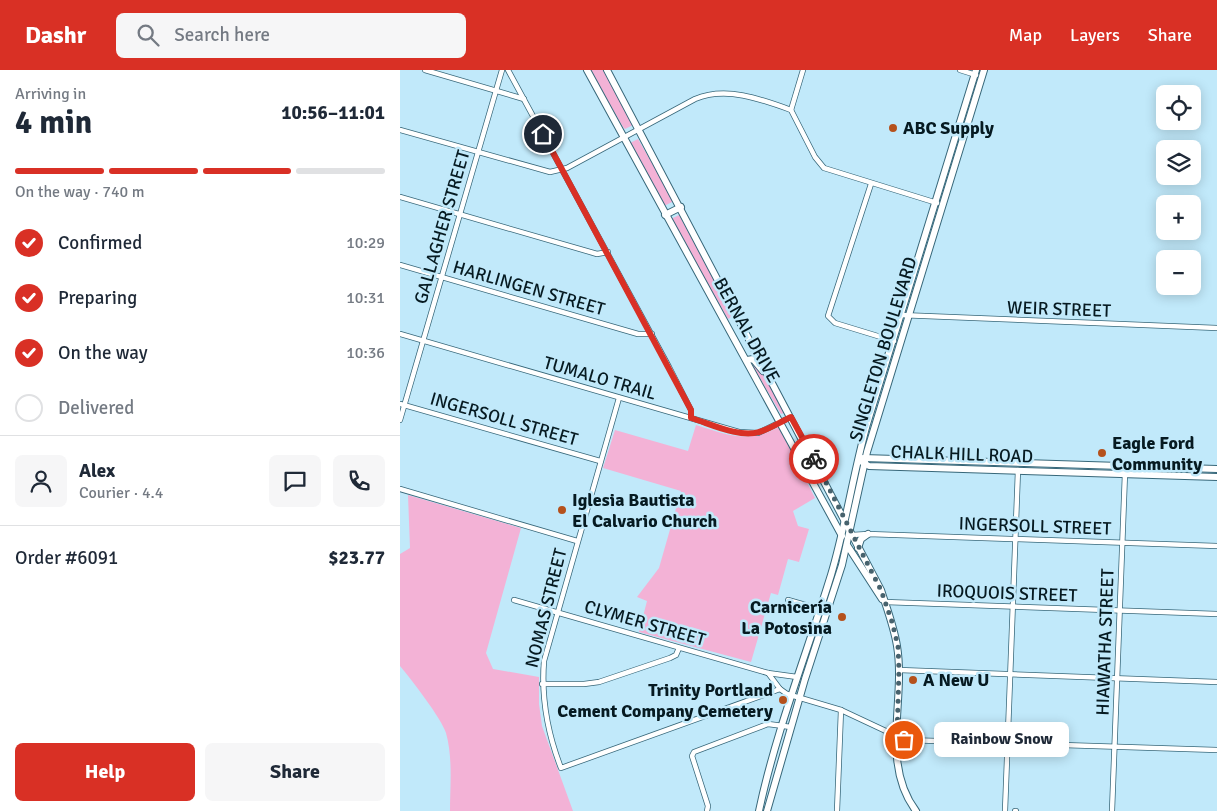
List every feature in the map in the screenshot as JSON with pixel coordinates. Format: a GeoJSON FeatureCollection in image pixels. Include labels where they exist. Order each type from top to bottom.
{"type":"FeatureCollection","features":[{"type":"Feature","properties":{"kind":"street"},"geometry":{"type":"LineString","coordinates":[[425,70],[524,99]]}},
{"type":"Feature","properties":{"kind":"street","name":"GALLAGHER STREET"},"geometry":{"type":"LineString","coordinates":[[400,420],[402,404],[423,341],[502,70]]}},
{"type":"Feature","properties":{"kind":"street"},"geometry":{"type":"LineString","coordinates":[[508,70],[652,334],[691,410],[691,418]]}},
{"type":"Feature","properties":{"kind":"street","name":"BERNAL DRIVE"},"geometry":{"type":"LineString","coordinates":[[588,70],[842,535],[858,563],[885,602]]}},
{"type":"Feature","properties":{"kind":"street","name":"BERNAL DRIVE"},"geometry":{"type":"LineString","coordinates":[[607,70],[881,590],[898,646],[897,737],[900,775],[908,798],[916,811]]}},
{"type":"Feature","properties":{"kind":"street"},"geometry":{"type":"LineString","coordinates":[[803,70],[791,110],[815,157],[824,168],[942,205]]}},
{"type":"Feature","properties":{"kind":"street"},"geometry":{"type":"LineString","coordinates":[[960,70],[983,73]]}},
{"type":"Feature","properties":{"kind":"street","name":"SINGLETON BOULEVARD"},"geometry":{"type":"LineString","coordinates":[[759,811],[797,677],[842,535],[857,458],[975,72]]}},
{"type":"Feature","properties":{"kind":"street","name":"SINGLETON BOULEVARD"},"geometry":{"type":"LineString","coordinates":[[767,811],[799,699],[848,545],[865,461],[983,73]]}},
{"type":"Feature","properties":{"kind":"street"},"geometry":{"type":"LineString","coordinates":[[400,130],[545,172],[562,170],[695,99],[714,92],[734,93],[791,110]]}},
{"type":"Feature","properties":{"kind":"street"},"geometry":{"type":"LineString","coordinates":[[945,169],[952,171]]}},
{"type":"Feature","properties":{"kind":"street"},"geometry":{"type":"LineString","coordinates":[[871,184],[829,312],[829,320],[900,342]]}},
{"type":"Feature","properties":{"kind":"street"},"geometry":{"type":"LineString","coordinates":[[400,197],[597,254],[608,252]]}},
{"type":"Feature","properties":{"kind":"street"},"geometry":{"type":"LineString","coordinates":[[665,214],[680,207]]}},
{"type":"Feature","properties":{"kind":"street","name":"HARLINGEN STREET"},"geometry":{"type":"LineString","coordinates":[[400,265],[638,334],[652,334]]}},
{"type":"Feature","properties":{"kind":"street","name":"WEIR STREET"},"geometry":{"type":"LineString","coordinates":[[900,315],[1217,328]]}},
{"type":"Feature","properties":{"kind":"street"},"geometry":{"type":"LineString","coordinates":[[728,329],[740,322]]}},
{"type":"Feature","properties":{"kind":"street","name":"TUMALO TRAIL"},"geometry":{"type":"LineString","coordinates":[[400,334],[745,433],[758,433],[791,417]]}},
{"type":"Feature","properties":{"kind":"street"},"geometry":{"type":"LineString","coordinates":[[747,360],[756,361],[771,379]]}},
{"type":"Feature","properties":{"kind":"street","name":"NOMAS STREET"},"geometry":{"type":"LineString","coordinates":[[619,398],[544,661],[542,684],[550,739],[561,768],[780,689]]}},
{"type":"Feature","properties":{"kind":"street","name":"INGERSOLL STREET"},"geometry":{"type":"LineString","coordinates":[[402,404],[600,462]]}},
{"type":"Feature","properties":{"kind":"street","name":"CHALK HILL ROAD"},"geometry":{"type":"LineString","coordinates":[[857,458],[865,461],[1018,467],[1217,469]]}},
{"type":"Feature","properties":{"kind":"street"},"geometry":{"type":"LineString","coordinates":[[1005,811],[1018,467]]}},
{"type":"Feature","properties":{"kind":"street"},"geometry":{"type":"LineString","coordinates":[[1184,468],[1184,476]]}},
{"type":"Feature","properties":{"kind":"street","name":"CHALK HILL ROAD"},"geometry":{"type":"LineString","coordinates":[[1105,469],[1125,473],[1217,477]]}},
{"type":"Feature","properties":{"kind":"street","name":"HIAWATHA STREET"},"geometry":{"type":"LineString","coordinates":[[1112,811],[1125,473]]}},
{"type":"Feature","properties":{"kind":"street"},"geometry":{"type":"LineString","coordinates":[[400,489],[577,541]]}},
{"type":"Feature","properties":{"kind":"street"},"geometry":{"type":"LineString","coordinates":[[834,500],[849,497]]}},
{"type":"Feature","properties":{"kind":"street"},"geometry":{"type":"LineString","coordinates":[[852,524],[865,534],[858,548]]}},
{"type":"Feature","properties":{"kind":"street","name":"INGERSOLL STREET"},"geometry":{"type":"LineString","coordinates":[[851,534],[1217,546]]}},
{"type":"Feature","properties":{"kind":"street"},"geometry":{"type":"LineString","coordinates":[[842,565],[849,562],[858,563]]}},
{"type":"Feature","properties":{"kind":"street","name":"CLYMER STREET"},"geometry":{"type":"LineString","coordinates":[[514,600],[768,673],[797,677]]}},
{"type":"Feature","properties":{"kind":"street"},"geometry":{"type":"LineString","coordinates":[[788,600],[826,611]]}},
{"type":"Feature","properties":{"kind":"street","name":"IROQUOIS STREET"},"geometry":{"type":"LineString","coordinates":[[885,602],[1217,614]]}},
{"type":"Feature","properties":{"kind":"street"},"geometry":{"type":"LineString","coordinates":[[542,684],[584,684],[612,679],[670,658],[676,655],[679,648]]}},
{"type":"Feature","properties":{"kind":"street"},"geometry":{"type":"LineString","coordinates":[[899,670],[1217,682]]}},
{"type":"Feature","properties":{"kind":"street"},"geometry":{"type":"LineString","coordinates":[[768,673],[780,689],[792,696],[841,710],[904,740],[1217,750]]}},
{"type":"Feature","properties":{"kind":"street"},"geometry":{"type":"LineString","coordinates":[[837,811],[841,710]]}},
{"type":"Feature","properties":{"kind":"street"},"geometry":{"type":"LineString","coordinates":[[707,811],[708,806],[692,756],[693,753],[768,724],[791,727]]}},
{"type":"Feature","properties":{"kind":"shaded area"},"geometry":{"type":"Polygon","coordinates":[[[590,70],[604,70],[633,125],[625,129],[623,127],[590,70]]]}},
{"type":"Feature","properties":{"kind":"shaded area"},"geometry":{"type":"Polygon","coordinates":[[[638,139],[674,201],[664,206],[630,143],[638,139]]]}},
{"type":"Feature","properties":{"kind":"shaded area"},"geometry":{"type":"Polygon","coordinates":[[[679,215],[733,316],[728,319],[671,219],[679,215]]]}},
{"type":"Feature","properties":{"kind":"shaded area"},"geometry":{"type":"Polygon","coordinates":[[[754,362],[770,383],[784,413],[781,414],[751,363],[754,362]]]}},
{"type":"Feature","properties":{"kind":"shaded area"},"geometry":{"type":"Polygon","coordinates":[[[696,425],[728,435],[738,436],[757,435],[779,427],[815,498],[793,511],[798,526],[809,529],[799,562],[788,559],[778,595],[771,593],[751,662],[639,632],[647,601],[637,597],[659,568],[681,491],[603,468],[615,430],[688,451],[696,425]]]}},
{"type":"Feature","properties":{"kind":"shaded area"},"geometry":{"type":"Polygon","coordinates":[[[408,495],[521,528],[486,653],[493,669],[539,677],[539,704],[542,726],[573,811],[450,811],[450,762],[446,733],[433,709],[400,666],[400,554],[410,548],[408,495]]]}},
{"type":"Feature","properties":{"kind":"way so far"},"geometry":{"type":"LineString","coordinates":[[814,459],[881,590],[892,622],[898,646],[897,737],[904,740]]}},
{"type":"Feature","properties":{"kind":"place","name":"ABC Supply"},"geometry":{"type":"Point","coordinates":[893,128]}},
{"type":"Feature","properties":{"kind":"place","name":"Eagle Ford Community"},"geometry":{"type":"Point","coordinates":[1102,453]}},
{"type":"Feature","properties":{"kind":"place","name":"Iglesia Bautista El Calvario Church"},"geometry":{"type":"Point","coordinates":[562,510]}},
{"type":"Feature","properties":{"kind":"place","name":"Carnicería La Potosina"},"geometry":{"type":"Point","coordinates":[842,617]}},
{"type":"Feature","properties":{"kind":"place","name":"A New U"},"geometry":{"type":"Point","coordinates":[913,680]}},
{"type":"Feature","properties":{"kind":"place","name":"Trinity Portland Cement Company Cemetery"},"geometry":{"type":"Point","coordinates":[783,700]}},
{"type":"Feature","properties":{"kind":"place","name":"Rainbow Snow"},"geometry":{"type":"Point","coordinates":[904,740]}},
{"type":"Feature","properties":{"kind":"route"},"geometry":{"type":"LineString","coordinates":[[543,134],[669,367],[691,410],[691,418],[752,434],[765,430],[791,417],[814,459]]}}]}
